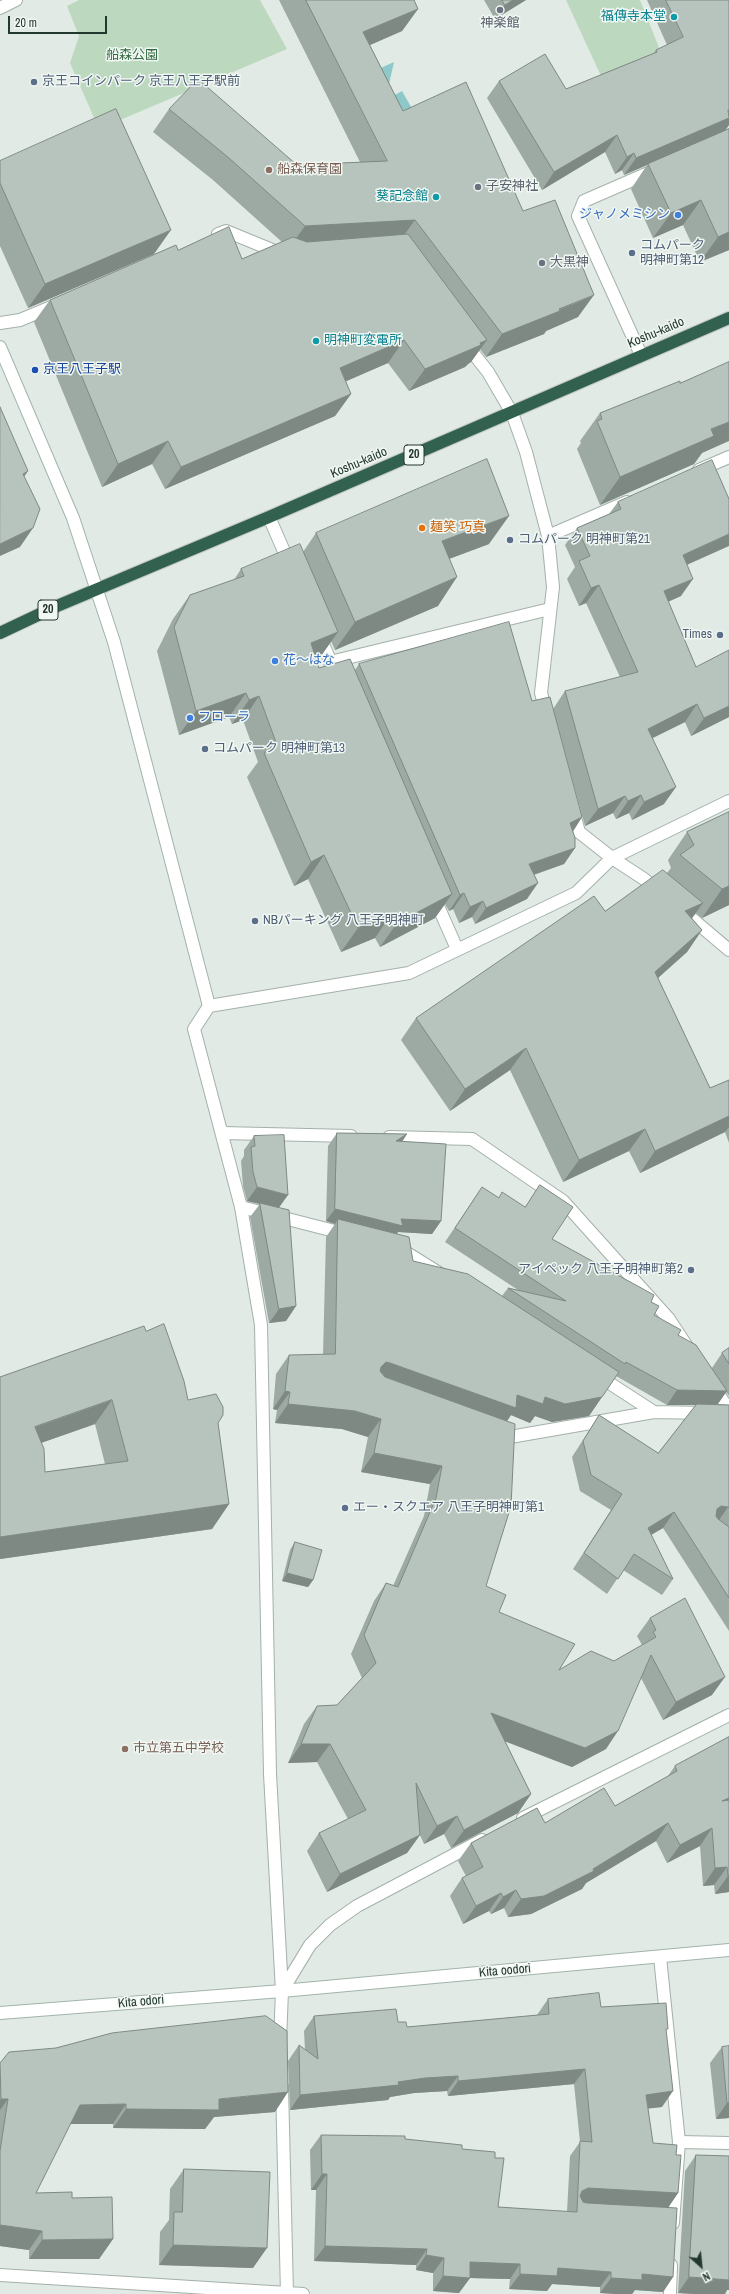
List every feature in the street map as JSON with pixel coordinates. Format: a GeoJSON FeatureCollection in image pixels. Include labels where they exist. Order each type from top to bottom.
{"type":"FeatureCollection","features":[{"type":"Feature","properties":{"kind":"highway","name":"Koshu-kaido"},"geometry":{"type":"LineString","coordinates":[[0,633],[56,606],[98,590],[269,517],[729,318]]}},
{"type":"Feature","properties":{"kind":"street"},"geometry":{"type":"LineString","coordinates":[[0,8],[16,0]]}},
{"type":"Feature","properties":{"kind":"street"},"geometry":{"type":"LineString","coordinates":[[641,355],[578,216],[584,201],[664,166]]}},
{"type":"Feature","properties":{"kind":"street"},"geometry":{"type":"LineString","coordinates":[[206,240],[226,231],[291,257]]}},
{"type":"Feature","properties":{"kind":"street"},"geometry":{"type":"LineString","coordinates":[[0,323],[20,320],[64,301]]}},
{"type":"Feature","properties":{"kind":"street"},"geometry":{"type":"LineString","coordinates":[[460,336],[488,372],[512,412],[526,452],[548,536],[553,587],[541,693],[551,730]]}},
{"type":"Feature","properties":{"kind":"street"},"geometry":{"type":"LineString","coordinates":[[0,347],[74,518],[98,590],[114,642],[209,1006]]}},
{"type":"Feature","properties":{"kind":"street"},"geometry":{"type":"LineString","coordinates":[[686,476],[729,457]]}},
{"type":"Feature","properties":{"kind":"street"},"geometry":{"type":"LineString","coordinates":[[548,536],[635,498]]}},
{"type":"Feature","properties":{"kind":"street"},"geometry":{"type":"LineString","coordinates":[[269,517],[295,577]]}},
{"type":"Feature","properties":{"kind":"street"},"geometry":{"type":"LineString","coordinates":[[330,662],[550,609]]}},
{"type":"Feature","properties":{"kind":"street"},"geometry":{"type":"LineString","coordinates":[[316,626],[343,690]]}},
{"type":"Feature","properties":{"kind":"street"},"geometry":{"type":"LineString","coordinates":[[569,796],[579,832],[612,858],[644,879],[729,950]]}},
{"type":"Feature","properties":{"kind":"street"},"geometry":{"type":"LineString","coordinates":[[281,2057],[282,1991],[270,1774],[261,1325],[241,1207],[194,1029],[209,1006],[409,973],[576,893],[612,858],[729,801]]}},
{"type":"Feature","properties":{"kind":"street"},"geometry":{"type":"LineString","coordinates":[[428,885],[457,949]]}},
{"type":"Feature","properties":{"kind":"street"},"geometry":{"type":"LineString","coordinates":[[222,1133],[363,1137]]}},
{"type":"Feature","properties":{"kind":"street"},"geometry":{"type":"LineString","coordinates":[[378,1137],[472,1139],[562,1201],[669,1319],[695,1358]]}},
{"type":"Feature","properties":{"kind":"street"},"geometry":{"type":"LineString","coordinates":[[241,1207],[356,1237]]}},
{"type":"Feature","properties":{"kind":"street"},"geometry":{"type":"LineString","coordinates":[[387,1245],[402,1249],[449,1279]]}},
{"type":"Feature","properties":{"kind":"street"},"geometry":{"type":"LineString","coordinates":[[588,1369],[654,1412]]}},
{"type":"Feature","properties":{"kind":"street"},"geometry":{"type":"LineString","coordinates":[[708,1378],[729,1412]]}},
{"type":"Feature","properties":{"kind":"street"},"geometry":{"type":"LineString","coordinates":[[488,1429],[510,1437],[654,1412],[729,1412]]}},
{"type":"Feature","properties":{"kind":"street"},"geometry":{"type":"LineString","coordinates":[[511,1825],[729,1715]]}},
{"type":"Feature","properties":{"kind":"street"},"geometry":{"type":"LineString","coordinates":[[282,1991],[310,1945],[330,1925],[357,1906],[490,1836]]}},
{"type":"Feature","properties":{"kind":"street","name":"Kita oodori"},"geometry":{"type":"LineString","coordinates":[[282,1991],[729,1950]]}},
{"type":"Feature","properties":{"kind":"street"},"geometry":{"type":"LineString","coordinates":[[660,1957],[679,2142],[673,2231]]}},
{"type":"Feature","properties":{"kind":"street","name":"Kita odori"},"geometry":{"type":"LineString","coordinates":[[0,2013],[282,1991]]}},
{"type":"Feature","properties":{"kind":"street"},"geometry":{"type":"LineString","coordinates":[[281,2073],[288,2293]]}},
{"type":"Feature","properties":{"kind":"street"},"geometry":{"type":"LineString","coordinates":[[679,2142],[729,2143]]}},
{"type":"Feature","properties":{"kind":"street"},"geometry":{"type":"LineString","coordinates":[[658,2215],[673,2216]]}},
{"type":"Feature","properties":{"kind":"street"},"geometry":{"type":"LineString","coordinates":[[670,2294],[672,2255]]}},
{"type":"Feature","properties":{"kind":"street"},"geometry":{"type":"LineString","coordinates":[[0,2275],[303,2294]]}},
{"type":"Feature","properties":{"kind":"green space","name":"船森公園"},"geometry":{"type":"Polygon","coordinates":[[[79,0],[260,0],[287,49],[99,129],[70,63],[79,36],[67,6],[79,0]]]}},
{"type":"Feature","properties":{"kind":"green space"},"geometry":{"type":"Polygon","coordinates":[[[566,0],[640,0],[660,50],[601,76],[566,0]]]}},
{"type":"Feature","properties":{"kind":"water"},"geometry":{"type":"Polygon","coordinates":[[[394,62],[389,84],[393,96],[402,91],[414,112],[390,122],[365,75],[394,62]]]}},
{"type":"Feature","properties":{"kind":"building"},"geometry":{"type":"Polygon","coordinates":[[[306,0],[414,0],[418,9],[363,32],[403,111],[466,82],[523,211],[555,200],[594,295],[559,309],[560,311],[502,334],[415,220],[305,226],[229,158],[169,109],[198,79],[297,165],[387,161],[306,0]]]}},
{"type":"Feature","properties":{"kind":"building"},"geometry":{"type":"Polygon","coordinates":[[[502,0],[513,0],[505,5],[502,0]]]}},
{"type":"Feature","properties":{"kind":"building"},"geometry":{"type":"Polygon","coordinates":[[[666,0],[729,0],[729,118],[636,158],[634,153],[627,157],[617,135],[554,172],[499,81],[545,54],[566,89],[657,52],[656,50],[683,37],[666,0]]]}},
{"type":"Feature","properties":{"kind":"building"},"geometry":{"type":"Polygon","coordinates":[[[116,109],[171,230],[45,284],[0,183],[0,161],[116,109]]]}},
{"type":"Feature","properties":{"kind":"building"},"geometry":{"type":"Polygon","coordinates":[[[729,129],[729,232],[718,237],[701,200],[671,213],[648,164],[729,129]]]}},
{"type":"Feature","properties":{"kind":"building"},"geometry":{"type":"Polygon","coordinates":[[[229,227],[242,259],[293,237],[307,242],[408,234],[487,340],[480,343],[481,345],[425,369],[404,340],[340,368],[351,394],[181,467],[168,441],[118,464],[50,300],[176,245],[178,250],[229,227]]]}},
{"type":"Feature","properties":{"kind":"building"},"geometry":{"type":"Polygon","coordinates":[[[729,362],[729,422],[711,429],[714,436],[620,477],[597,421],[602,419],[600,413],[680,381],[680,383],[729,362]]]}},
{"type":"Feature","properties":{"kind":"building"},"geometry":{"type":"Polygon","coordinates":[[[0,407],[28,471],[23,474],[40,509],[33,528],[0,544],[0,407]]]}},
{"type":"Feature","properties":{"kind":"building"},"geometry":{"type":"Polygon","coordinates":[[[487,459],[509,516],[442,541],[457,577],[355,622],[316,533],[487,459]]]}},
{"type":"Feature","properties":{"kind":"building"},"geometry":{"type":"Polygon","coordinates":[[[712,460],[729,499],[729,534],[683,555],[693,579],[664,591],[696,667],[729,650],[729,706],[704,718],[697,704],[648,729],[676,787],[644,802],[641,795],[628,801],[625,796],[598,809],[565,691],[638,672],[599,585],[591,588],[579,561],[590,556],[577,528],[621,509],[618,502],[712,460]]]}},
{"type":"Feature","properties":{"kind":"building"},"geometry":{"type":"Polygon","coordinates":[[[300,544],[338,632],[311,643],[319,668],[350,659],[452,894],[397,923],[392,913],[358,928],[324,855],[311,862],[264,753],[277,745],[259,696],[249,700],[246,693],[196,711],[174,627],[190,595],[244,576],[241,569],[300,544]]]}},
{"type":"Feature","properties":{"kind":"building"},"geometry":{"type":"Polygon","coordinates":[[[509,622],[532,701],[550,697],[582,817],[570,823],[575,838],[575,848],[529,864],[538,883],[486,908],[483,901],[470,907],[464,893],[460,895],[359,664],[509,622]]]}},
{"type":"Feature","properties":{"kind":"building"},"geometry":{"type":"Polygon","coordinates":[[[729,812],[729,886],[722,889],[680,855],[694,845],[687,832],[729,812]]]}},
{"type":"Feature","properties":{"kind":"building"},"geometry":{"type":"Polygon","coordinates":[[[663,870],[703,903],[685,911],[702,930],[655,972],[710,1088],[729,1080],[729,1116],[655,1151],[645,1129],[579,1160],[526,1048],[465,1089],[416,1018],[594,896],[605,911],[663,870]]]}},
{"type":"Feature","properties":{"kind":"building"},"geometry":{"type":"Polygon","coordinates":[[[337,1133],[407,1134],[396,1141],[446,1144],[441,1221],[401,1219],[403,1226],[335,1209],[337,1133]]]}},
{"type":"Feature","properties":{"kind":"building"},"geometry":{"type":"Polygon","coordinates":[[[284,1135],[288,1195],[257,1187],[253,1172],[251,1147],[255,1146],[254,1136],[284,1135]]]}},
{"type":"Feature","properties":{"kind":"building"},"geometry":{"type":"Polygon","coordinates":[[[540,1185],[573,1207],[552,1239],[654,1295],[651,1302],[659,1306],[654,1315],[681,1330],[678,1335],[696,1345],[727,1391],[677,1390],[626,1362],[625,1364],[508,1288],[566,1301],[455,1228],[482,1187],[499,1198],[502,1192],[525,1207],[540,1185]]]}},
{"type":"Feature","properties":{"kind":"building"},"geometry":{"type":"Polygon","coordinates":[[[260,1203],[289,1210],[296,1306],[279,1309],[260,1203]]]}},
{"type":"Feature","properties":{"kind":"building"},"geometry":{"type":"Polygon","coordinates":[[[338,1219],[409,1237],[413,1261],[468,1274],[619,1372],[602,1397],[565,1404],[545,1397],[543,1404],[517,1395],[516,1408],[390,1363],[386,1362],[381,1367],[380,1371],[385,1377],[515,1424],[511,1506],[486,1586],[506,1595],[499,1612],[575,1644],[559,1670],[591,1651],[614,1661],[656,1637],[653,1632],[656,1630],[650,1618],[685,1598],[725,1677],[676,1702],[651,1655],[618,1731],[585,1748],[491,1713],[531,1794],[464,1830],[457,1816],[437,1826],[416,1783],[420,1835],[340,1874],[319,1833],[366,1810],[330,1744],[301,1744],[317,1706],[337,1705],[376,1663],[364,1635],[386,1583],[398,1587],[436,1498],[442,1466],[374,1453],[381,1419],[355,1411],[288,1404],[290,1392],[285,1391],[289,1355],[335,1354],[338,1219]]]}},
{"type":"Feature","properties":{"kind":"building"},"geometry":{"type":"Polygon","coordinates":[[[164,1324],[184,1381],[188,1400],[216,1394],[223,1407],[223,1415],[218,1423],[229,1504],[0,1537],[0,1377],[144,1326],[146,1331],[164,1324]],[[112,1400],[35,1427],[44,1449],[45,1472],[128,1461],[112,1400]]]}},
{"type":"Feature","properties":{"kind":"building"},"geometry":{"type":"Polygon","coordinates":[[[729,1348],[729,1364],[722,1353],[729,1348]]]}},
{"type":"Feature","properties":{"kind":"building"},"geometry":{"type":"Polygon","coordinates":[[[697,1404],[729,1405],[729,1508],[721,1506],[717,1509],[716,1516],[729,1527],[729,1598],[674,1512],[648,1528],[673,1579],[634,1554],[618,1579],[584,1553],[622,1494],[591,1475],[583,1441],[599,1415],[658,1453],[697,1404]]]}},
{"type":"Feature","properties":{"kind":"building"},"geometry":{"type":"Polygon","coordinates":[[[295,1542],[322,1550],[313,1580],[287,1573],[295,1542]]]}},
{"type":"Feature","properties":{"kind":"building"},"geometry":{"type":"Polygon","coordinates":[[[729,1737],[729,1798],[722,1801],[729,1800],[729,1876],[727,1867],[715,1868],[712,1828],[680,1845],[668,1823],[593,1869],[594,1871],[544,1896],[521,1899],[516,1890],[503,1897],[501,1893],[476,1906],[462,1878],[483,1867],[471,1843],[537,1808],[545,1823],[604,1788],[615,1806],[677,1771],[675,1766],[729,1737]]]}},
{"type":"Feature","properties":{"kind":"building"},"geometry":{"type":"Polygon","coordinates":[[[599,1993],[601,2007],[666,2003],[668,2029],[666,2029],[673,2091],[646,2095],[653,2143],[677,2145],[676,2155],[681,2155],[678,2193],[588,2188],[582,2191],[580,2196],[583,2202],[587,2203],[677,2208],[673,2277],[642,2274],[642,2280],[611,2278],[611,2272],[558,2268],[557,2276],[520,2274],[520,2264],[470,2262],[470,2278],[443,2276],[444,2258],[426,2255],[427,2249],[325,2246],[327,2174],[322,2174],[321,2135],[405,2136],[405,2139],[462,2145],[462,2149],[495,2152],[495,2158],[504,2158],[498,2207],[577,2212],[580,2141],[592,2142],[585,2069],[458,2081],[458,2076],[425,2078],[398,2082],[399,2085],[300,2095],[299,2045],[318,2059],[314,2016],[396,2009],[398,2022],[406,2022],[407,2027],[549,2014],[548,1999],[599,1993]]]}},
{"type":"Feature","properties":{"kind":"building"},"geometry":{"type":"Polygon","coordinates":[[[266,2016],[287,2031],[288,2092],[219,2099],[219,2110],[126,2109],[126,2104],[80,2105],[36,2193],[72,2192],[72,2198],[112,2197],[113,2239],[42,2240],[42,2231],[0,2225],[0,2151],[8,2099],[1,2099],[0,2063],[9,2052],[56,2048],[112,2033],[266,2016]]]}},
{"type":"Feature","properties":{"kind":"building"},"geometry":{"type":"Polygon","coordinates":[[[729,2046],[729,2103],[727,2103],[722,2047],[729,2046]]]}},
{"type":"Feature","properties":{"kind":"building"},"geometry":{"type":"Polygon","coordinates":[[[696,2155],[729,2156],[729,2280],[689,2277],[696,2155]]]}},
{"type":"Feature","properties":{"kind":"building"},"geometry":{"type":"Polygon","coordinates":[[[184,2169],[270,2172],[267,2248],[173,2245],[174,2212],[182,2212],[184,2169]]]}},
{"type":"Feature","properties":{"kind":"place","name":"神楽館"},"geometry":{"type":"Point","coordinates":[500,10]}},
{"type":"Feature","properties":{"kind":"place","name":"福傳寺本堂"},"geometry":{"type":"Point","coordinates":[674,17]}},
{"type":"Feature","properties":{"kind":"place","name":"京王コインパーク 京王八王子駅前"},"geometry":{"type":"Point","coordinates":[34,82]}},
{"type":"Feature","properties":{"kind":"place","name":"船森保育園"},"geometry":{"type":"Point","coordinates":[269,170]}},
{"type":"Feature","properties":{"kind":"place","name":"子安神社"},"geometry":{"type":"Point","coordinates":[478,187]}},
{"type":"Feature","properties":{"kind":"place","name":"葵記念館"},"geometry":{"type":"Point","coordinates":[436,197]}},
{"type":"Feature","properties":{"kind":"place","name":"ジャノメミシン"},"geometry":{"type":"Point","coordinates":[678,215]}},
{"type":"Feature","properties":{"kind":"place","name":"コムパーク 明神町第12"},"geometry":{"type":"Point","coordinates":[632,253]}},
{"type":"Feature","properties":{"kind":"place","name":"大黒神"},"geometry":{"type":"Point","coordinates":[542,263]}},
{"type":"Feature","properties":{"kind":"place","name":"明神町変電所"},"geometry":{"type":"Point","coordinates":[316,341]}},
{"type":"Feature","properties":{"kind":"place","name":"京王八王子駅"},"geometry":{"type":"Point","coordinates":[35,370]}},
{"type":"Feature","properties":{"kind":"place","name":"麺笑 巧真"},"geometry":{"type":"Point","coordinates":[422,528]}},
{"type":"Feature","properties":{"kind":"place","name":"コムパーク 明神町第21"},"geometry":{"type":"Point","coordinates":[510,540]}},
{"type":"Feature","properties":{"kind":"place","name":"Times"},"geometry":{"type":"Point","coordinates":[720,635]}},
{"type":"Feature","properties":{"kind":"place","name":"花～はな"},"geometry":{"type":"Point","coordinates":[275,661]}},
{"type":"Feature","properties":{"kind":"place","name":"フローラ"},"geometry":{"type":"Point","coordinates":[190,718]}},
{"type":"Feature","properties":{"kind":"place","name":"コムパーク 明神町第13"},"geometry":{"type":"Point","coordinates":[205,749]}},
{"type":"Feature","properties":{"kind":"place","name":"NBパーキング 八王子明神町"},"geometry":{"type":"Point","coordinates":[255,921]}},
{"type":"Feature","properties":{"kind":"place","name":"アイペック 八王子明神町第2"},"geometry":{"type":"Point","coordinates":[691,1270]}},
{"type":"Feature","properties":{"kind":"place","name":"エー・スクエア 八王子明神町第1"},"geometry":{"type":"Point","coordinates":[345,1508]}},
{"type":"Feature","properties":{"kind":"place","name":"市立第五中学校"},"geometry":{"type":"Point","coordinates":[125,1749]}}]}
